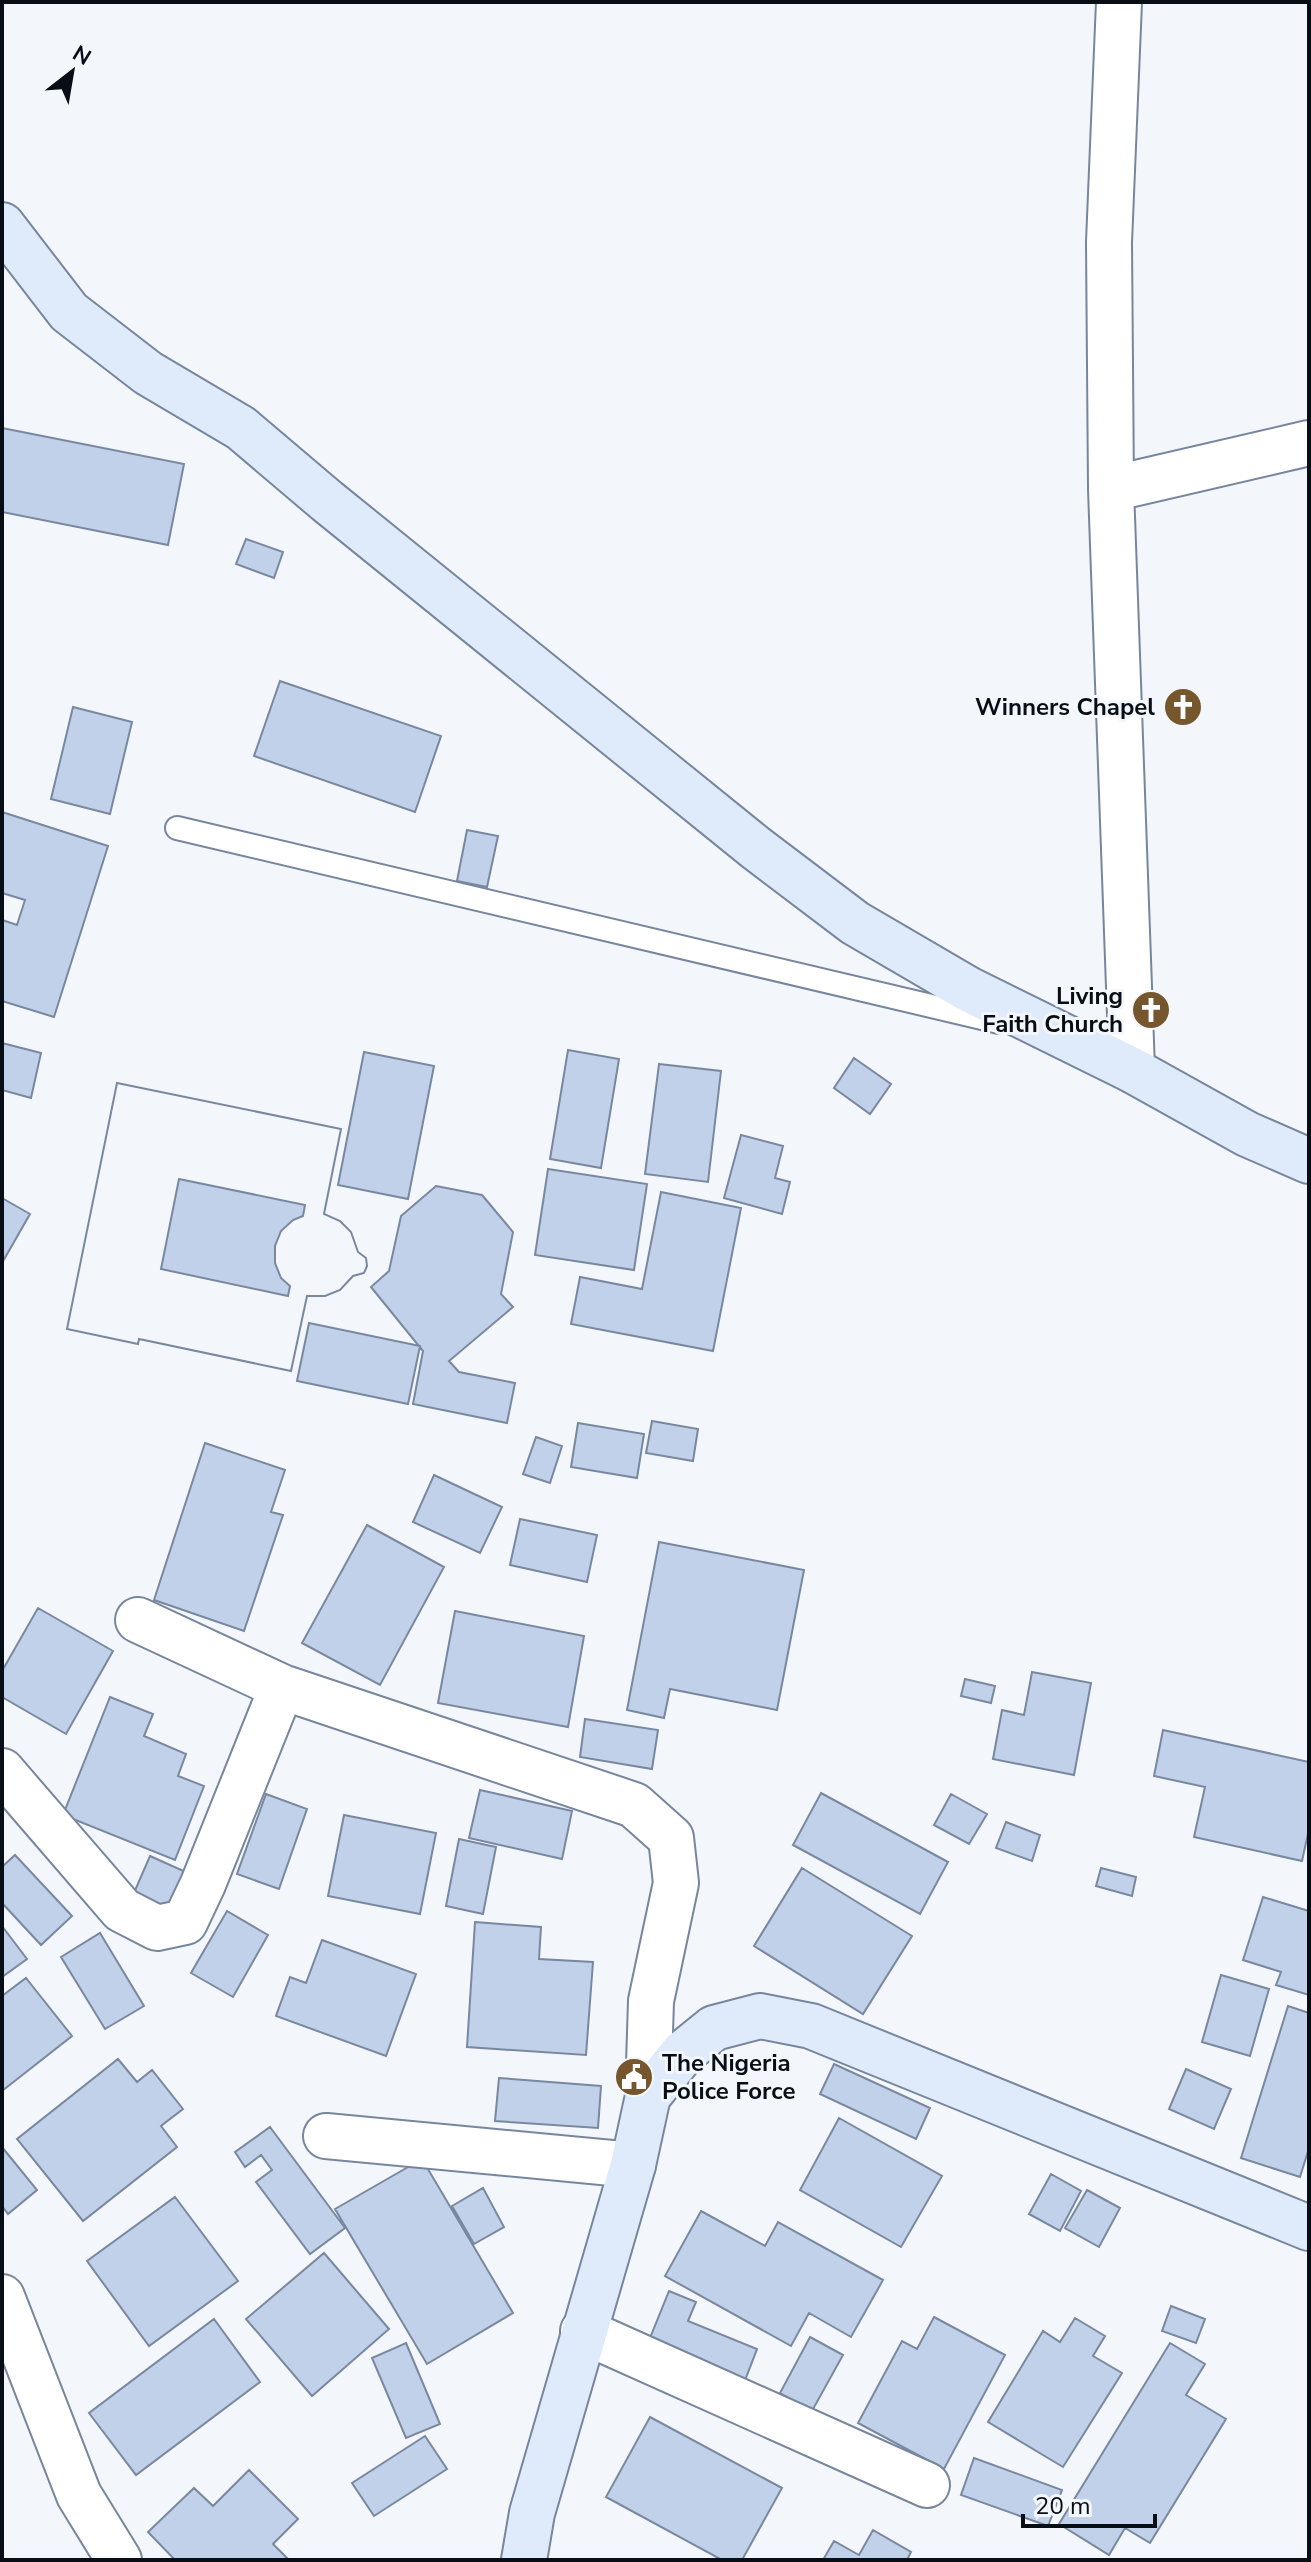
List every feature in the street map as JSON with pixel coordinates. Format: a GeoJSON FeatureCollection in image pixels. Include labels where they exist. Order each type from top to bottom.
{"type":"FeatureCollection","features":[{"type":"Feature","properties":{"kind":"street"},"geometry":{"type":"LineString","coordinates":[[1119,2],[1109,242],[1111,489],[1132,1070]]}},
{"type":"Feature","properties":{"kind":"street"},"geometry":{"type":"LineString","coordinates":[[2,225],[69,312],[148,373],[241,428],[756,848],[855,923],[968,989],[1132,1070],[1247,1134],[1309,1161]]}},
{"type":"Feature","properties":{"kind":"street"},"geometry":{"type":"LineString","coordinates":[[1111,489],[1309,443]]}},
{"type":"Feature","properties":{"kind":"street"},"geometry":{"type":"LineString","coordinates":[[138,1620],[282,1687],[634,1805],[671,1838],[676,1883],[651,2001],[648,2096],[633,2165],[532,2513],[524,2560]]}},
{"type":"Feature","properties":{"kind":"street"},"geometry":{"type":"LineString","coordinates":[[2,1771],[122,1910],[157,1928],[185,1922],[282,1687]]}},
{"type":"Feature","properties":{"kind":"street"},"geometry":{"type":"LineString","coordinates":[[648,2096],[683,2053],[714,2028],[760,2016],[811,2026],[1309,2228]]}},
{"type":"Feature","properties":{"kind":"street"},"geometry":{"type":"LineString","coordinates":[[326,2136],[633,2165]]}},
{"type":"Feature","properties":{"kind":"street"},"geometry":{"type":"LineString","coordinates":[[2,2297],[79,2495],[119,2560]]}},
{"type":"Feature","properties":{"kind":"street"},"geometry":{"type":"LineString","coordinates":[[583,2331],[927,2485]]}},
{"type":"Feature","properties":{"kind":"lane"},"geometry":{"type":"LineString","coordinates":[[177,828],[1066,1038]]}},
{"type":"Feature","properties":{"kind":"building"},"geometry":{"type":"Polygon","coordinates":[[[2,428],[184,464],[168,545],[2,512],[2,428]]]}},
{"type":"Feature","properties":{"kind":"building"},"geometry":{"type":"Polygon","coordinates":[[[246,539],[283,552],[274,578],[236,564],[246,539]]]}},
{"type":"Feature","properties":{"kind":"building"},"geometry":{"type":"Polygon","coordinates":[[[280,681],[441,736],[415,812],[254,756],[280,681]]]}},
{"type":"Feature","properties":{"kind":"building"},"geometry":{"type":"Polygon","coordinates":[[[73,707],[132,722],[110,814],[51,799],[73,707]]]}},
{"type":"Feature","properties":{"kind":"building"},"geometry":{"type":"Polygon","coordinates":[[[2,812],[108,846],[54,1017],[2,1001],[2,920],[17,925],[25,900],[2,893],[2,812]]]}},
{"type":"Feature","properties":{"kind":"building"},"geometry":{"type":"Polygon","coordinates":[[[467,830],[498,836],[487,887],[457,881],[467,830]]]}},
{"type":"Feature","properties":{"kind":"building"},"geometry":{"type":"Polygon","coordinates":[[[2,1043],[41,1053],[31,1098],[2,1090],[2,1043]]]}},
{"type":"Feature","properties":{"kind":"building"},"geometry":{"type":"Polygon","coordinates":[[[568,1050],[619,1059],[601,1168],[550,1159],[568,1050]]]}},
{"type":"Feature","properties":{"kind":"building"},"geometry":{"type":"Polygon","coordinates":[[[364,1052],[434,1066],[408,1199],[338,1185],[364,1052]]]}},
{"type":"Feature","properties":{"kind":"building"},"geometry":{"type":"Polygon","coordinates":[[[854,1058],[891,1084],[870,1114],[834,1088],[854,1058]]]}},
{"type":"Feature","properties":{"kind":"building"},"geometry":{"type":"Polygon","coordinates":[[[659,1064],[721,1071],[708,1182],[645,1174],[659,1064]]]}},
{"type":"Feature","properties":{"kind":"building"},"geometry":{"type":"Polygon","coordinates":[[[117,1083],[341,1129],[324,1214],[340,1221],[351,1232],[358,1252],[366,1258],[367,1266],[364,1273],[353,1276],[340,1290],[325,1296],[307,1296],[291,1371],[139,1339],[138,1344],[67,1329],[117,1083]],[[179,1179],[161,1269],[288,1296],[290,1286],[281,1278],[275,1263],[275,1246],[281,1231],[303,1216],[305,1205],[179,1179]]]}},
{"type":"Feature","properties":{"kind":"building"},"geometry":{"type":"Polygon","coordinates":[[[117,1083],[341,1129],[324,1214],[340,1221],[351,1232],[358,1252],[366,1258],[367,1266],[364,1273],[353,1276],[340,1290],[325,1296],[307,1296],[291,1371],[139,1339],[138,1344],[67,1329],[117,1083]]]}},
{"type":"Feature","properties":{"kind":"building"},"geometry":{"type":"Polygon","coordinates":[[[741,1135],[783,1146],[775,1178],[790,1182],[782,1214],[724,1198],[741,1135]]]}},
{"type":"Feature","properties":{"kind":"building"},"geometry":{"type":"Polygon","coordinates":[[[548,1169],[647,1184],[634,1270],[535,1255],[548,1169]]]}},
{"type":"Feature","properties":{"kind":"building"},"geometry":{"type":"Polygon","coordinates":[[[436,1186],[482,1195],[513,1232],[501,1294],[513,1307],[449,1361],[459,1372],[515,1383],[507,1423],[413,1404],[423,1351],[371,1287],[389,1271],[401,1216],[436,1186]]]}},
{"type":"Feature","properties":{"kind":"building"},"geometry":{"type":"Polygon","coordinates":[[[661,1192],[741,1208],[713,1351],[571,1324],[580,1277],[642,1289],[661,1192]]]}},
{"type":"Feature","properties":{"kind":"building"},"geometry":{"type":"Polygon","coordinates":[[[2,1198],[30,1214],[2,1263],[2,1198]]]}},
{"type":"Feature","properties":{"kind":"building"},"geometry":{"type":"Polygon","coordinates":[[[309,1323],[420,1346],[408,1404],[297,1381],[309,1323]]]}},
{"type":"Feature","properties":{"kind":"building"},"geometry":{"type":"Polygon","coordinates":[[[652,1421],[698,1429],[693,1461],[646,1453],[652,1421]]]}},
{"type":"Feature","properties":{"kind":"building"},"geometry":{"type":"Polygon","coordinates":[[[578,1423],[644,1434],[637,1478],[571,1467],[578,1423]]]}},
{"type":"Feature","properties":{"kind":"building"},"geometry":{"type":"Polygon","coordinates":[[[536,1437],[562,1446],[550,1483],[523,1474],[536,1437]]]}},
{"type":"Feature","properties":{"kind":"building"},"geometry":{"type":"Polygon","coordinates":[[[205,1443],[285,1470],[271,1512],[283,1515],[244,1631],[154,1600],[205,1443]]]}},
{"type":"Feature","properties":{"kind":"building"},"geometry":{"type":"Polygon","coordinates":[[[434,1475],[502,1507],[480,1553],[413,1522],[434,1475]]]}},
{"type":"Feature","properties":{"kind":"building"},"geometry":{"type":"Polygon","coordinates":[[[520,1519],[597,1535],[587,1582],[510,1565],[520,1519]]]}},
{"type":"Feature","properties":{"kind":"building"},"geometry":{"type":"Polygon","coordinates":[[[367,1525],[444,1567],[380,1685],[302,1643],[367,1525]]]}},
{"type":"Feature","properties":{"kind":"building"},"geometry":{"type":"Polygon","coordinates":[[[659,1542],[804,1570],[777,1710],[670,1689],[664,1718],[627,1710],[659,1542]]]}},
{"type":"Feature","properties":{"kind":"building"},"geometry":{"type":"Polygon","coordinates":[[[38,1608],[113,1651],[66,1734],[2,1697],[2,1671],[38,1608]]]}},
{"type":"Feature","properties":{"kind":"building"},"geometry":{"type":"Polygon","coordinates":[[[455,1611],[584,1636],[568,1727],[438,1703],[455,1611]]]}},
{"type":"Feature","properties":{"kind":"building"},"geometry":{"type":"Polygon","coordinates":[[[1032,1672],[1091,1683],[1074,1775],[993,1759],[1002,1710],[1024,1715],[1032,1672]]]}},
{"type":"Feature","properties":{"kind":"building"},"geometry":{"type":"Polygon","coordinates":[[[965,1679],[995,1686],[991,1703],[961,1696],[965,1679]]]}},
{"type":"Feature","properties":{"kind":"building"},"geometry":{"type":"Polygon","coordinates":[[[110,1697],[153,1714],[144,1736],[186,1754],[178,1776],[204,1786],[175,1860],[63,1815],[110,1697]]]}},
{"type":"Feature","properties":{"kind":"building"},"geometry":{"type":"Polygon","coordinates":[[[585,1719],[658,1730],[652,1769],[580,1757],[585,1719]]]}},
{"type":"Feature","properties":{"kind":"building"},"geometry":{"type":"Polygon","coordinates":[[[1163,1730],[1309,1762],[1309,1829],[1302,1861],[1194,1837],[1205,1787],[1154,1776],[1163,1730]]]}},
{"type":"Feature","properties":{"kind":"building"},"geometry":{"type":"Polygon","coordinates":[[[480,1790],[572,1811],[562,1859],[469,1838],[480,1790]]]}},
{"type":"Feature","properties":{"kind":"building"},"geometry":{"type":"Polygon","coordinates":[[[821,1793],[948,1862],[920,1914],[793,1845],[821,1793]]]}},
{"type":"Feature","properties":{"kind":"building"},"geometry":{"type":"Polygon","coordinates":[[[266,1794],[307,1809],[279,1889],[237,1874],[266,1794]]]}},
{"type":"Feature","properties":{"kind":"building"},"geometry":{"type":"Polygon","coordinates":[[[951,1794],[987,1814],[969,1844],[934,1825],[951,1794]]]}},
{"type":"Feature","properties":{"kind":"building"},"geometry":{"type":"Polygon","coordinates":[[[344,1815],[436,1833],[420,1914],[328,1896],[344,1815]]]}},
{"type":"Feature","properties":{"kind":"building"},"geometry":{"type":"Polygon","coordinates":[[[1006,1822],[1040,1835],[1032,1861],[996,1848],[1006,1822]]]}},
{"type":"Feature","properties":{"kind":"building"},"geometry":{"type":"Polygon","coordinates":[[[459,1839],[496,1847],[483,1914],[446,1906],[459,1839]]]}},
{"type":"Feature","properties":{"kind":"building"},"geometry":{"type":"Polygon","coordinates":[[[15,1855],[72,1916],[41,1945],[2,1903],[2,1867],[15,1855]]]}},
{"type":"Feature","properties":{"kind":"building"},"geometry":{"type":"Polygon","coordinates":[[[150,1856],[188,1873],[172,1911],[133,1895],[150,1856]]]}},
{"type":"Feature","properties":{"kind":"building"},"geometry":{"type":"Polygon","coordinates":[[[802,1868],[912,1936],[863,2014],[754,1946],[802,1868]]]}},
{"type":"Feature","properties":{"kind":"building"},"geometry":{"type":"Polygon","coordinates":[[[1101,1868],[1136,1877],[1132,1896],[1096,1886],[1101,1868]]]}},
{"type":"Feature","properties":{"kind":"building"},"geometry":{"type":"Polygon","coordinates":[[[1263,1897],[1309,1911],[1309,1995],[1276,1985],[1281,1972],[1243,1960],[1263,1897]]]}},
{"type":"Feature","properties":{"kind":"building"},"geometry":{"type":"Polygon","coordinates":[[[227,1911],[268,1935],[233,1997],[191,1973],[227,1911]]]}},
{"type":"Feature","properties":{"kind":"building"},"geometry":{"type":"Polygon","coordinates":[[[475,1922],[541,1927],[539,1959],[593,1962],[586,2055],[467,2047],[475,1922]]]}},
{"type":"Feature","properties":{"kind":"building"},"geometry":{"type":"Polygon","coordinates":[[[2,1926],[27,1959],[2,1977],[2,1926]]]}},
{"type":"Feature","properties":{"kind":"building"},"geometry":{"type":"Polygon","coordinates":[[[100,1933],[144,2006],[105,2029],[61,1957],[100,1933]]]}},
{"type":"Feature","properties":{"kind":"building"},"geometry":{"type":"Polygon","coordinates":[[[322,1940],[416,1974],[386,2056],[276,2016],[290,1977],[306,1983],[322,1940]]]}},
{"type":"Feature","properties":{"kind":"building"},"geometry":{"type":"Polygon","coordinates":[[[1221,1975],[1269,1989],[1250,2056],[1202,2042],[1221,1975]]]}},
{"type":"Feature","properties":{"kind":"building"},"geometry":{"type":"Polygon","coordinates":[[[26,1978],[72,2036],[2,2091],[2,1996],[26,1978]]]}},
{"type":"Feature","properties":{"kind":"building"},"geometry":{"type":"Polygon","coordinates":[[[1288,2006],[1309,2013],[1309,2148],[1300,2177],[1241,2158],[1288,2006]]]}},
{"type":"Feature","properties":{"kind":"building"},"geometry":{"type":"Polygon","coordinates":[[[118,2059],[137,2082],[152,2070],[183,2109],[161,2126],[177,2147],[83,2221],[17,2139],[118,2059]]]}},
{"type":"Feature","properties":{"kind":"building"},"geometry":{"type":"Polygon","coordinates":[[[834,2064],[930,2108],[916,2139],[820,2094],[834,2064]]]}},
{"type":"Feature","properties":{"kind":"building"},"geometry":{"type":"Polygon","coordinates":[[[1186,2069],[1231,2089],[1214,2129],[1169,2109],[1186,2069]]]}},
{"type":"Feature","properties":{"kind":"building"},"geometry":{"type":"Polygon","coordinates":[[[499,2078],[601,2086],[598,2128],[495,2121],[499,2078]]]}},
{"type":"Feature","properties":{"kind":"building"},"geometry":{"type":"Polygon","coordinates":[[[839,2118],[942,2176],[901,2247],[800,2190],[839,2118]]]}},
{"type":"Feature","properties":{"kind":"building"},"geometry":{"type":"Polygon","coordinates":[[[270,2127],[345,2228],[310,2254],[256,2182],[272,2170],[261,2155],[245,2167],[235,2152],[270,2127]]]}},
{"type":"Feature","properties":{"kind":"building"},"geometry":{"type":"Polygon","coordinates":[[[2,2147],[37,2190],[8,2214],[2,2206],[2,2147]]]}},
{"type":"Feature","properties":{"kind":"building"},"geometry":{"type":"Polygon","coordinates":[[[422,2159],[513,2313],[427,2364],[335,2209],[422,2159]]]}},
{"type":"Feature","properties":{"kind":"building"},"geometry":{"type":"Polygon","coordinates":[[[1051,2174],[1081,2191],[1060,2231],[1029,2214],[1051,2174]]]}},
{"type":"Feature","properties":{"kind":"building"},"geometry":{"type":"Polygon","coordinates":[[[483,2188],[504,2227],[474,2244],[452,2206],[483,2188]]]}},
{"type":"Feature","properties":{"kind":"building"},"geometry":{"type":"Polygon","coordinates":[[[1087,2190],[1120,2208],[1099,2247],[1065,2228],[1087,2190]]]}},
{"type":"Feature","properties":{"kind":"building"},"geometry":{"type":"Polygon","coordinates":[[[175,2197],[238,2281],[149,2346],[87,2261],[175,2197]]]}},
{"type":"Feature","properties":{"kind":"building"},"geometry":{"type":"Polygon","coordinates":[[[701,2211],[765,2246],[778,2222],[883,2280],[851,2337],[809,2313],[791,2346],[665,2276],[701,2211]]]}},
{"type":"Feature","properties":{"kind":"building"},"geometry":{"type":"Polygon","coordinates":[[[324,2253],[389,2329],[312,2396],[246,2319],[324,2253]]]}},
{"type":"Feature","properties":{"kind":"building"},"geometry":{"type":"Polygon","coordinates":[[[669,2291],[696,2302],[688,2321],[757,2349],[744,2383],[648,2343],[669,2291]]]}},
{"type":"Feature","properties":{"kind":"building"},"geometry":{"type":"Polygon","coordinates":[[[1171,2306],[1205,2319],[1196,2343],[1162,2331],[1171,2306]]]}},
{"type":"Feature","properties":{"kind":"building"},"geometry":{"type":"Polygon","coordinates":[[[934,2317],[1005,2355],[944,2469],[858,2423],[902,2341],[917,2349],[934,2317]]]}},
{"type":"Feature","properties":{"kind":"building"},"geometry":{"type":"Polygon","coordinates":[[[1075,2318],[1105,2336],[1093,2356],[1122,2373],[1063,2467],[988,2422],[1043,2331],[1060,2342],[1075,2318]]]}},
{"type":"Feature","properties":{"kind":"building"},"geometry":{"type":"Polygon","coordinates":[[[214,2319],[260,2382],[136,2475],[89,2413],[214,2319]]]}},
{"type":"Feature","properties":{"kind":"building"},"geometry":{"type":"Polygon","coordinates":[[[810,2337],[843,2355],[812,2411],[780,2393],[810,2337]]]}},
{"type":"Feature","properties":{"kind":"building"},"geometry":{"type":"Polygon","coordinates":[[[406,2343],[440,2424],[406,2438],[372,2358],[406,2343]]]}},
{"type":"Feature","properties":{"kind":"building"},"geometry":{"type":"Polygon","coordinates":[[[1170,2343],[1205,2364],[1186,2395],[1226,2419],[1150,2543],[1125,2528],[1109,2555],[1059,2524],[1170,2343]]]}},
{"type":"Feature","properties":{"kind":"building"},"geometry":{"type":"Polygon","coordinates":[[[650,2417],[782,2488],[742,2560],[722,2560],[606,2497],[650,2417]]]}},
{"type":"Feature","properties":{"kind":"building"},"geometry":{"type":"Polygon","coordinates":[[[425,2436],[447,2469],[374,2516],[352,2483],[425,2436]]]}},
{"type":"Feature","properties":{"kind":"building"},"geometry":{"type":"Polygon","coordinates":[[[974,2458],[1062,2490],[1048,2526],[961,2495],[974,2458]]]}},
{"type":"Feature","properties":{"kind":"building"},"geometry":{"type":"Polygon","coordinates":[[[249,2470],[298,2519],[273,2544],[289,2560],[175,2560],[148,2532],[194,2488],[213,2506],[249,2470]]]}},
{"type":"Feature","properties":{"kind":"building"},"geometry":{"type":"Polygon","coordinates":[[[873,2530],[911,2552],[907,2560],[823,2560],[834,2541],[859,2555],[873,2530]]]}},
{"type":"Feature","properties":{"kind":"place","name":"Winners Chapel"},"geometry":{"type":"Point","coordinates":[1183,707]}},
{"type":"Feature","properties":{"kind":"place","name":"Living Faith Church"},"geometry":{"type":"Point","coordinates":[1151,1010]}},
{"type":"Feature","properties":{"kind":"place","name":"The Nigeria Police Force"},"geometry":{"type":"Point","coordinates":[634,2077]}}]}
